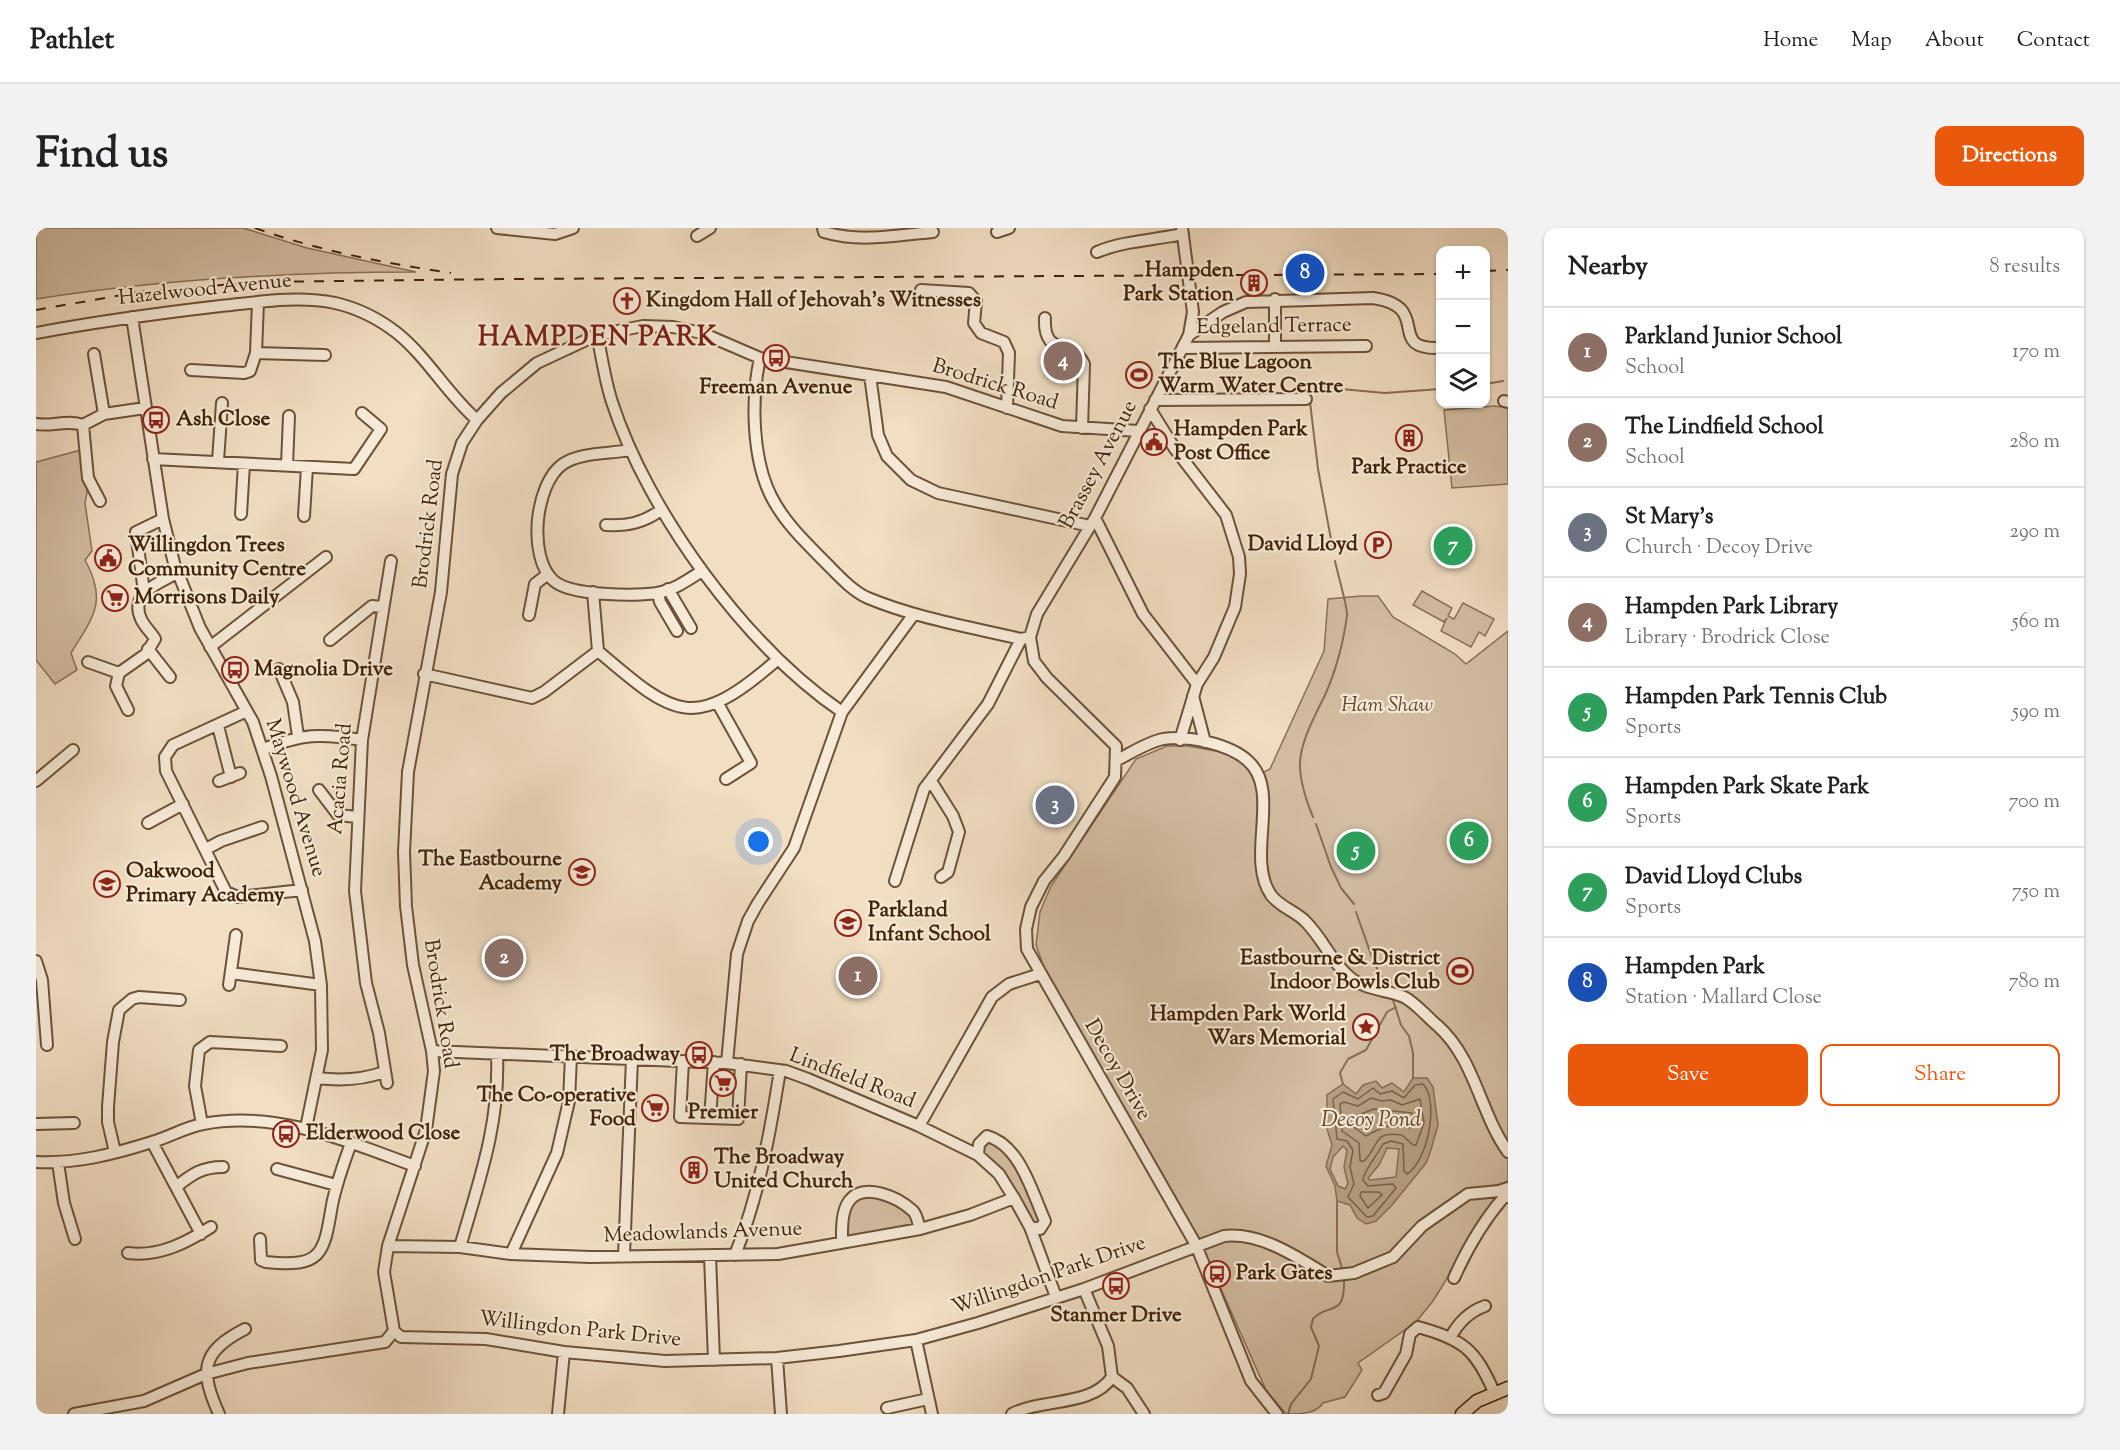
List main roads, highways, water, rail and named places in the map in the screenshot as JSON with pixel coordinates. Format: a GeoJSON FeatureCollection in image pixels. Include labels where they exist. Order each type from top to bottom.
{"type":"FeatureCollection","features":[{"type":"Feature","properties":{"kind":"main road"},"geometry":{"type":"LineString","coordinates":[[1462,1414],[1494,1392],[1508,1388]]}},
{"type":"Feature","properties":{"kind":"water","name":"Decoy Pond"},"geometry":{"type":"Polygon","coordinates":[[[1413,1078],[1427,1078],[1433,1087],[1438,1125],[1430,1153],[1426,1163],[1392,1205],[1376,1221],[1366,1224],[1357,1218],[1350,1205],[1337,1201],[1335,1186],[1326,1166],[1332,1145],[1327,1129],[1327,1095],[1343,1084],[1356,1094],[1363,1085],[1376,1081],[1382,1088],[1392,1083],[1404,1092],[1413,1078]],[[1343,1146],[1333,1157],[1330,1169],[1338,1186],[1345,1189],[1348,1184],[1344,1167],[1347,1150],[1343,1146]],[[1387,1148],[1379,1165],[1368,1178],[1370,1180],[1396,1177],[1399,1149],[1387,1148]]]}},
{"type":"Feature","properties":{"kind":"waterway"},"geometry":{"type":"LineString","coordinates":[[1490,383],[1503,381]]}},
{"type":"Feature","properties":{"kind":"waterway"},"geometry":{"type":"LineString","coordinates":[[1310,396],[1310,393],[1319,387],[1385,393],[1436,389]]}},
{"type":"Feature","properties":{"kind":"waterway"},"geometry":{"type":"LineString","coordinates":[[1310,402],[1318,469],[1333,550]]}},
{"type":"Feature","properties":{"kind":"waterway"},"geometry":{"type":"LineString","coordinates":[[1313,817],[1303,786],[1300,761],[1308,731],[1333,676],[1346,625],[1347,611],[1335,561]]}},
{"type":"Feature","properties":{"kind":"waterway"},"geometry":{"type":"LineString","coordinates":[[1316,824],[1331,867],[1341,888],[1354,904]]}},
{"type":"Feature","properties":{"kind":"waterway"},"geometry":{"type":"LineString","coordinates":[[1356,912],[1374,963],[1388,987]]}},
{"type":"Feature","properties":{"kind":"waterway"},"geometry":{"type":"LineString","coordinates":[[1393,1000],[1401,1025],[1409,1036],[1413,1053],[1413,1078]]}},
{"type":"Feature","properties":{"kind":"waterway"},"geometry":{"type":"LineString","coordinates":[[1343,1084],[1340,1073],[1348,1059],[1366,1050],[1387,1012],[1396,1007]]}},
{"type":"Feature","properties":{"kind":"waterway"},"geometry":{"type":"LineString","coordinates":[[1337,1201],[1337,1252],[1342,1268]]}},
{"type":"Feature","properties":{"kind":"waterway"},"geometry":{"type":"LineString","coordinates":[[1288,1414],[1291,1404],[1311,1379],[1319,1346],[1311,1327],[1313,1319],[1324,1311],[1339,1305],[1344,1292],[1344,1280]]}},
{"type":"Feature","properties":{"kind":"railway"},"geometry":{"type":"LineString","coordinates":[[255,228],[352,255],[451,273]]}},
{"type":"Feature","properties":{"kind":"railway"},"geometry":{"type":"LineString","coordinates":[[1490,271],[1508,270]]}},
{"type":"Feature","properties":{"kind":"railway"},"geometry":{"type":"LineString","coordinates":[[36,310],[139,292],[258,282],[1436,274]]}},
{"type":"Feature","properties":{"kind":"place","name":"Hampden Park"},"geometry":{"type":"Point","coordinates":[1305,273]}},
{"type":"Feature","properties":{"kind":"place","name":"Hampden Park Station"},"geometry":{"type":"Point","coordinates":[1254,283]}},
{"type":"Feature","properties":{"kind":"place","name":"Kingdom Hall of Jehovah's Witnesses"},"geometry":{"type":"Point","coordinates":[627,301]}},
{"type":"Feature","properties":{"kind":"place","name":"Freeman Avenue"},"geometry":{"type":"Point","coordinates":[776,358]}},
{"type":"Feature","properties":{"kind":"place","name":"Hampden Park Library"},"geometry":{"type":"Point","coordinates":[1063,361]}},
{"type":"Feature","properties":{"kind":"place","name":"The Blue Lagoon Warm Water Centre"},"geometry":{"type":"Point","coordinates":[1139,375]}},
{"type":"Feature","properties":{"kind":"place","name":"Ash Close"},"geometry":{"type":"Point","coordinates":[156,420]}},
{"type":"Feature","properties":{"kind":"place","name":"Park Practice"},"geometry":{"type":"Point","coordinates":[1409,438]}},
{"type":"Feature","properties":{"kind":"place","name":"Hampden Park Post Office"},"geometry":{"type":"Point","coordinates":[1154,442]}},
{"type":"Feature","properties":{"kind":"place","name":"David Lloyd"},"geometry":{"type":"Point","coordinates":[1378,545]}},
{"type":"Feature","properties":{"kind":"place","name":"David Lloyd Clubs"},"geometry":{"type":"Point","coordinates":[1453,546]}},
{"type":"Feature","properties":{"kind":"place","name":"Willingdon Trees Community Centre"},"geometry":{"type":"Point","coordinates":[108,558]}},
{"type":"Feature","properties":{"kind":"place","name":"Morrisons Daily"},"geometry":{"type":"Point","coordinates":[115,598]}},
{"type":"Feature","properties":{"kind":"place","name":"Magnolia Drive"},"geometry":{"type":"Point","coordinates":[235,670]}},
{"type":"Feature","properties":{"kind":"place","name":"St Mary's"},"geometry":{"type":"Point","coordinates":[1055,805]}},
{"type":"Feature","properties":{"kind":"place","name":"Hampden Park Skate Park"},"geometry":{"type":"Point","coordinates":[1469,841]}},
{"type":"Feature","properties":{"kind":"place","name":"Hampden Park Tennis Club"},"geometry":{"type":"Point","coordinates":[1356,851]}},
{"type":"Feature","properties":{"kind":"place","name":"The Eastbourne Academy"},"geometry":{"type":"Point","coordinates":[582,872]}},
{"type":"Feature","properties":{"kind":"place","name":"Oakwood Primary Academy"},"geometry":{"type":"Point","coordinates":[107,884]}},
{"type":"Feature","properties":{"kind":"place","name":"Parkland Infant School"},"geometry":{"type":"Point","coordinates":[848,923]}},
{"type":"Feature","properties":{"kind":"place","name":"The Lindfield School"},"geometry":{"type":"Point","coordinates":[504,958]}},
{"type":"Feature","properties":{"kind":"place","name":"Eastbourne & District Indoor Bowls Club"},"geometry":{"type":"Point","coordinates":[1460,971]}},
{"type":"Feature","properties":{"kind":"place","name":"Parkland Junior School"},"geometry":{"type":"Point","coordinates":[858,976]}},
{"type":"Feature","properties":{"kind":"place","name":"Hampden Park World Wars Memorial"},"geometry":{"type":"Point","coordinates":[1366,1027]}},
{"type":"Feature","properties":{"kind":"place","name":"The Broadway"},"geometry":{"type":"Point","coordinates":[699,1055]}},
{"type":"Feature","properties":{"kind":"place","name":"Premier"},"geometry":{"type":"Point","coordinates":[723,1083]}},
{"type":"Feature","properties":{"kind":"place","name":"The Co-operative Food"},"geometry":{"type":"Point","coordinates":[655,1108]}},
{"type":"Feature","properties":{"kind":"place","name":"Elderwood Close"},"geometry":{"type":"Point","coordinates":[286,1134]}},
{"type":"Feature","properties":{"kind":"place","name":"The Broadway United Church"},"geometry":{"type":"Point","coordinates":[694,1170]}},
{"type":"Feature","properties":{"kind":"place","name":"Park Gates"},"geometry":{"type":"Point","coordinates":[1217,1274]}},
{"type":"Feature","properties":{"kind":"place","name":"Stanmer Drive"},"geometry":{"type":"Point","coordinates":[1116,1286]}},
{"type":"Feature","properties":{"kind":"district","name":"HAMPDEN PARK"},"geometry":{"type":"Point","coordinates":[598,338]}},
{"type":"Feature","properties":{"kind":"park label","name":"Ham Shaw"},"geometry":{"type":"Point","coordinates":[1387,706]}}]}
